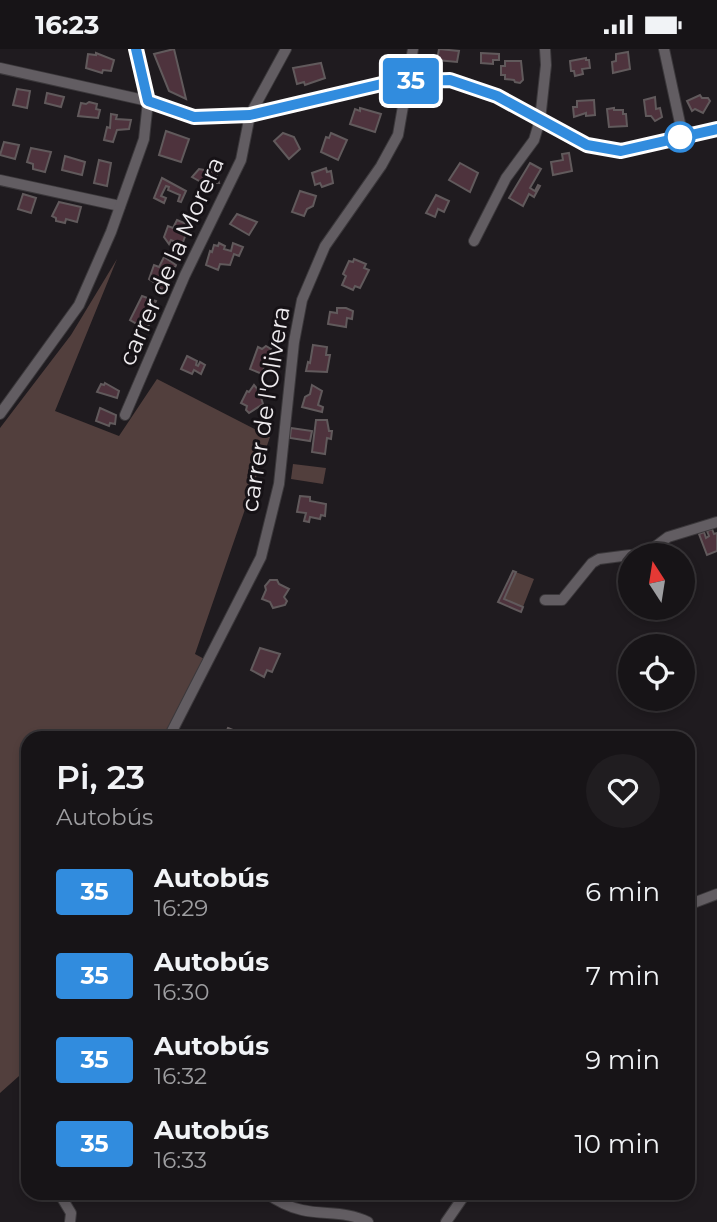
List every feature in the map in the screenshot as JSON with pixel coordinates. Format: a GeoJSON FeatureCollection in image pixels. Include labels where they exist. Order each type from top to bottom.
{"type":"FeatureCollection","features":[{"type":"Feature","properties":{"kind":"street"},"geometry":{"type":"LineString","coordinates":[[0,414],[79,305],[120,206],[144,139],[148,101],[136,49]]}},
{"type":"Feature","properties":{"kind":"street","name":"carrer de la Morera"},"geometry":{"type":"LineString","coordinates":[[125,415],[185,275],[241,160],[250,115],[286,49]]}},
{"type":"Feature","properties":{"kind":"street","name":"carrer de l'Olivera"},"geometry":{"type":"LineString","coordinates":[[172,731],[261,557],[279,484],[294,342],[302,300],[325,246],[381,166],[398,135],[413,49]]}},
{"type":"Feature","properties":{"kind":"street"},"geometry":{"type":"LineString","coordinates":[[474,241],[506,179],[534,141],[540,120],[547,65],[545,49]]}},
{"type":"Feature","properties":{"kind":"street"},"geometry":{"type":"LineString","coordinates":[[664,49],[683,137]]}},
{"type":"Feature","properties":{"kind":"street"},"geometry":{"type":"LineString","coordinates":[[0,68],[148,101],[194,117],[250,115],[390,82],[450,80],[497,96],[587,145],[621,151],[717,129]]}},
{"type":"Feature","properties":{"kind":"street"},"geometry":{"type":"LineString","coordinates":[[0,180],[120,206]]}},
{"type":"Feature","properties":{"kind":"street"},"geometry":{"type":"LineString","coordinates":[[660,543],[668,537],[717,522]]}},
{"type":"Feature","properties":{"kind":"street"},"geometry":{"type":"LineString","coordinates":[[545,600],[562,600],[592,563],[599,559],[618,557]]}},
{"type":"Feature","properties":{"kind":"street"},"geometry":{"type":"LineString","coordinates":[[695,902],[717,894]]}},
{"type":"Feature","properties":{"kind":"street"},"geometry":{"type":"LineString","coordinates":[[63,1200],[71,1213],[70,1222]]}},
{"type":"Feature","properties":{"kind":"street"},"geometry":{"type":"LineString","coordinates":[[276,1200],[302,1210],[355,1215],[368,1222]]}},
{"type":"Feature","properties":{"kind":"street"},"geometry":{"type":"LineString","coordinates":[[446,1222],[461,1200]]}},
{"type":"Feature","properties":{"kind":"shaded area"},"geometry":{"type":"Polygon","coordinates":[[[117,259],[55,411],[119,436],[157,379],[270,437],[195,654],[208,661],[172,731],[21,731],[21,1074],[0,1093],[0,428],[71,335],[117,259]]]}},
{"type":"Feature","properties":{"kind":"shaded area"},"geometry":{"type":"Polygon","coordinates":[[[293,464],[326,468],[323,484],[291,479],[293,464]]]}},
{"type":"Feature","properties":{"kind":"shaded area"},"geometry":{"type":"Polygon","coordinates":[[[513,571],[534,579],[521,612],[498,602],[513,571]]]}},
{"type":"Feature","properties":{"kind":"building"},"geometry":{"type":"Polygon","coordinates":[[[174,49],[186,99],[169,91],[154,54],[174,49]]]}},
{"type":"Feature","properties":{"kind":"building"},"geometry":{"type":"Polygon","coordinates":[[[439,49],[459,51],[457,62],[437,60],[439,49]]]}},
{"type":"Feature","properties":{"kind":"building"},"geometry":{"type":"Polygon","coordinates":[[[628,52],[630,69],[613,73],[612,62],[616,61],[616,54],[628,52]]]}},
{"type":"Feature","properties":{"kind":"building"},"geometry":{"type":"Polygon","coordinates":[[[96,53],[114,60],[111,71],[103,70],[102,73],[86,68],[88,54],[96,53]]]}},
{"type":"Feature","properties":{"kind":"building"},"geometry":{"type":"Polygon","coordinates":[[[481,53],[499,54],[499,60],[493,60],[493,64],[481,63],[481,53]]]}},
{"type":"Feature","properties":{"kind":"building"},"geometry":{"type":"Polygon","coordinates":[[[586,58],[590,68],[582,69],[583,74],[575,76],[574,71],[571,71],[570,61],[586,58]]]}},
{"type":"Feature","properties":{"kind":"building"},"geometry":{"type":"Polygon","coordinates":[[[505,61],[521,61],[523,80],[520,83],[505,79],[505,75],[501,75],[501,66],[505,66],[505,61]]]}},
{"type":"Feature","properties":{"kind":"building"},"geometry":{"type":"Polygon","coordinates":[[[321,63],[325,78],[305,85],[304,82],[297,84],[293,68],[321,63]]]}},
{"type":"Feature","properties":{"kind":"building"},"geometry":{"type":"Polygon","coordinates":[[[17,89],[30,91],[27,108],[13,105],[17,89]]]}},
{"type":"Feature","properties":{"kind":"building"},"geometry":{"type":"Polygon","coordinates":[[[47,93],[64,97],[61,107],[45,103],[47,93]]]}},
{"type":"Feature","properties":{"kind":"building"},"geometry":{"type":"Polygon","coordinates":[[[700,95],[710,101],[703,113],[695,109],[692,111],[687,101],[700,95]]]}},
{"type":"Feature","properties":{"kind":"building"},"geometry":{"type":"Polygon","coordinates":[[[655,97],[656,109],[660,108],[662,117],[655,121],[651,116],[646,116],[644,100],[655,97]]]}},
{"type":"Feature","properties":{"kind":"building"},"geometry":{"type":"Polygon","coordinates":[[[594,100],[595,115],[586,116],[586,113],[574,117],[573,107],[577,107],[577,101],[594,100]]]}},
{"type":"Feature","properties":{"kind":"building"},"geometry":{"type":"Polygon","coordinates":[[[81,103],[97,104],[96,109],[100,110],[98,118],[78,116],[81,103]]]}},
{"type":"Feature","properties":{"kind":"building"},"geometry":{"type":"Polygon","coordinates":[[[360,108],[381,114],[375,132],[350,124],[355,109],[360,111],[360,108]]]}},
{"type":"Feature","properties":{"kind":"building"},"geometry":{"type":"Polygon","coordinates":[[[607,109],[623,110],[623,114],[626,114],[627,126],[609,127],[607,109]]]}},
{"type":"Feature","properties":{"kind":"building"},"geometry":{"type":"Polygon","coordinates":[[[111,114],[117,115],[116,119],[131,120],[129,129],[117,130],[113,142],[104,140],[107,127],[110,128],[111,114]]]}},
{"type":"Feature","properties":{"kind":"building"},"geometry":{"type":"Polygon","coordinates":[[[166,131],[189,139],[181,162],[159,155],[166,131]]]}},
{"type":"Feature","properties":{"kind":"building"},"geometry":{"type":"Polygon","coordinates":[[[283,133],[294,137],[300,149],[289,159],[274,141],[283,133]]]}},
{"type":"Feature","properties":{"kind":"building"},"geometry":{"type":"Polygon","coordinates":[[[331,133],[347,140],[338,160],[321,152],[326,137],[329,138],[331,133]]]}},
{"type":"Feature","properties":{"kind":"building"},"geometry":{"type":"Polygon","coordinates":[[[4,142],[19,145],[15,159],[0,155],[4,142]]]}},
{"type":"Feature","properties":{"kind":"building"},"geometry":{"type":"Polygon","coordinates":[[[31,148],[51,152],[45,172],[33,169],[33,164],[27,162],[31,148]]]}},
{"type":"Feature","properties":{"kind":"building"},"geometry":{"type":"Polygon","coordinates":[[[569,153],[572,171],[553,175],[551,162],[563,160],[562,154],[569,153]]]}},
{"type":"Feature","properties":{"kind":"building"},"geometry":{"type":"Polygon","coordinates":[[[65,156],[85,162],[82,175],[62,170],[65,156]]]}},
{"type":"Feature","properties":{"kind":"building"},"geometry":{"type":"Polygon","coordinates":[[[99,160],[111,163],[107,186],[94,183],[99,160]]]}},
{"type":"Feature","properties":{"kind":"building"},"geometry":{"type":"Polygon","coordinates":[[[460,163],[478,173],[470,192],[449,180],[460,163]]]}},
{"type":"Feature","properties":{"kind":"building"},"geometry":{"type":"Polygon","coordinates":[[[530,163],[541,169],[530,188],[535,191],[538,185],[540,186],[534,197],[529,194],[523,206],[509,198],[530,163]]]}},
{"type":"Feature","properties":{"kind":"building"},"geometry":{"type":"Polygon","coordinates":[[[326,168],[327,172],[331,171],[333,183],[322,187],[320,183],[315,185],[312,173],[326,168]]]}},
{"type":"Feature","properties":{"kind":"building"},"geometry":{"type":"Polygon","coordinates":[[[199,169],[216,172],[219,183],[201,182],[192,177],[199,169]]]}},
{"type":"Feature","properties":{"kind":"building"},"geometry":{"type":"Polygon","coordinates":[[[162,178],[186,191],[181,202],[178,201],[180,195],[168,190],[169,187],[166,186],[161,196],[166,198],[164,203],[154,198],[162,178]]]}},
{"type":"Feature","properties":{"kind":"building"},"geometry":{"type":"Polygon","coordinates":[[[300,191],[316,196],[313,206],[307,209],[304,216],[292,212],[300,191]]]}},
{"type":"Feature","properties":{"kind":"building"},"geometry":{"type":"Polygon","coordinates":[[[23,194],[36,198],[31,213],[18,209],[23,194]]]}},
{"type":"Feature","properties":{"kind":"building"},"geometry":{"type":"Polygon","coordinates":[[[436,195],[449,201],[444,212],[438,209],[435,217],[426,213],[436,195]]]}},
{"type":"Feature","properties":{"kind":"building"},"geometry":{"type":"Polygon","coordinates":[[[59,202],[81,207],[77,222],[66,219],[65,223],[56,221],[52,216],[59,202]]]}},
{"type":"Feature","properties":{"kind":"building"},"geometry":{"type":"Polygon","coordinates":[[[237,214],[257,222],[249,235],[230,224],[237,214]]]}},
{"type":"Feature","properties":{"kind":"building"},"geometry":{"type":"Polygon","coordinates":[[[177,220],[189,225],[182,245],[171,240],[169,244],[164,237],[168,226],[173,228],[177,220]]]}},
{"type":"Feature","properties":{"kind":"building"},"geometry":{"type":"Polygon","coordinates":[[[219,243],[225,246],[224,249],[231,251],[233,243],[243,247],[239,256],[234,254],[230,265],[220,264],[218,270],[206,265],[210,251],[219,243]]]}},
{"type":"Feature","properties":{"kind":"building"},"geometry":{"type":"Polygon","coordinates":[[[164,257],[176,265],[165,291],[149,279],[154,265],[159,267],[164,257]]]}},
{"type":"Feature","properties":{"kind":"building"},"geometry":{"type":"Polygon","coordinates":[[[354,259],[366,264],[364,268],[369,270],[360,288],[355,286],[353,290],[342,285],[346,276],[343,274],[349,261],[353,262],[354,259]]]}},
{"type":"Feature","properties":{"kind":"building"},"geometry":{"type":"Polygon","coordinates":[[[142,296],[156,301],[150,312],[153,314],[149,325],[144,328],[130,320],[142,296]]]}},
{"type":"Feature","properties":{"kind":"building"},"geometry":{"type":"Polygon","coordinates":[[[337,308],[353,311],[352,319],[347,318],[346,327],[328,324],[330,312],[337,313],[337,308]]]}},
{"type":"Feature","properties":{"kind":"building"},"geometry":{"type":"Polygon","coordinates":[[[313,345],[327,347],[326,355],[330,355],[327,372],[306,371],[313,345]]]}},
{"type":"Feature","properties":{"kind":"building"},"geometry":{"type":"Polygon","coordinates":[[[266,346],[271,349],[269,356],[273,359],[272,363],[265,365],[262,374],[250,369],[258,347],[262,349],[266,346]]]}},
{"type":"Feature","properties":{"kind":"building"},"geometry":{"type":"Polygon","coordinates":[[[187,356],[197,361],[198,366],[200,362],[205,365],[201,374],[194,370],[192,374],[181,369],[187,356]]]}},
{"type":"Feature","properties":{"kind":"building"},"geometry":{"type":"Polygon","coordinates":[[[105,383],[119,391],[117,398],[97,392],[101,384],[105,383]]]}},
{"type":"Feature","properties":{"kind":"building"},"geometry":{"type":"Polygon","coordinates":[[[254,385],[263,404],[249,413],[247,406],[241,403],[247,391],[254,385]]]}},
{"type":"Feature","properties":{"kind":"building"},"geometry":{"type":"Polygon","coordinates":[[[312,385],[322,391],[318,405],[323,407],[322,412],[302,407],[312,385]]]}},
{"type":"Feature","properties":{"kind":"building"},"geometry":{"type":"Polygon","coordinates":[[[100,408],[116,415],[115,424],[110,423],[109,426],[96,421],[100,408]]]}},
{"type":"Feature","properties":{"kind":"building"},"geometry":{"type":"Polygon","coordinates":[[[316,420],[327,420],[329,431],[332,431],[331,439],[327,438],[325,454],[312,452],[316,420]]]}},
{"type":"Feature","properties":{"kind":"building"},"geometry":{"type":"Polygon","coordinates":[[[291,428],[312,431],[310,441],[290,438],[291,428]]]}},
{"type":"Feature","properties":{"kind":"building"},"geometry":{"type":"Polygon","coordinates":[[[300,496],[326,504],[325,516],[321,515],[320,519],[310,517],[309,522],[304,521],[306,513],[297,512],[300,496]]]}},
{"type":"Feature","properties":{"kind":"building"},"geometry":{"type":"Polygon","coordinates":[[[712,529],[714,534],[717,533],[717,551],[707,555],[699,534],[704,532],[706,538],[709,536],[707,531],[712,529]]]}},
{"type":"Feature","properties":{"kind":"building"},"geometry":{"type":"Polygon","coordinates":[[[513,571],[516,572],[504,599],[523,607],[521,612],[498,602],[513,571]]]}},
{"type":"Feature","properties":{"kind":"building"},"geometry":{"type":"Polygon","coordinates":[[[270,580],[277,580],[289,589],[284,597],[287,601],[285,605],[273,608],[270,602],[262,599],[265,586],[270,580]]]}},
{"type":"Feature","properties":{"kind":"building"},"geometry":{"type":"Polygon","coordinates":[[[260,648],[280,654],[272,672],[267,670],[264,677],[251,670],[260,648]]]}},
{"type":"Feature","properties":{"kind":"bus line","name":"35"},"geometry":{"type":"LineString","coordinates":[[136,49],[148,101],[194,117],[250,115],[390,82],[450,80],[497,96],[587,145],[621,151],[717,129]]}}]}
